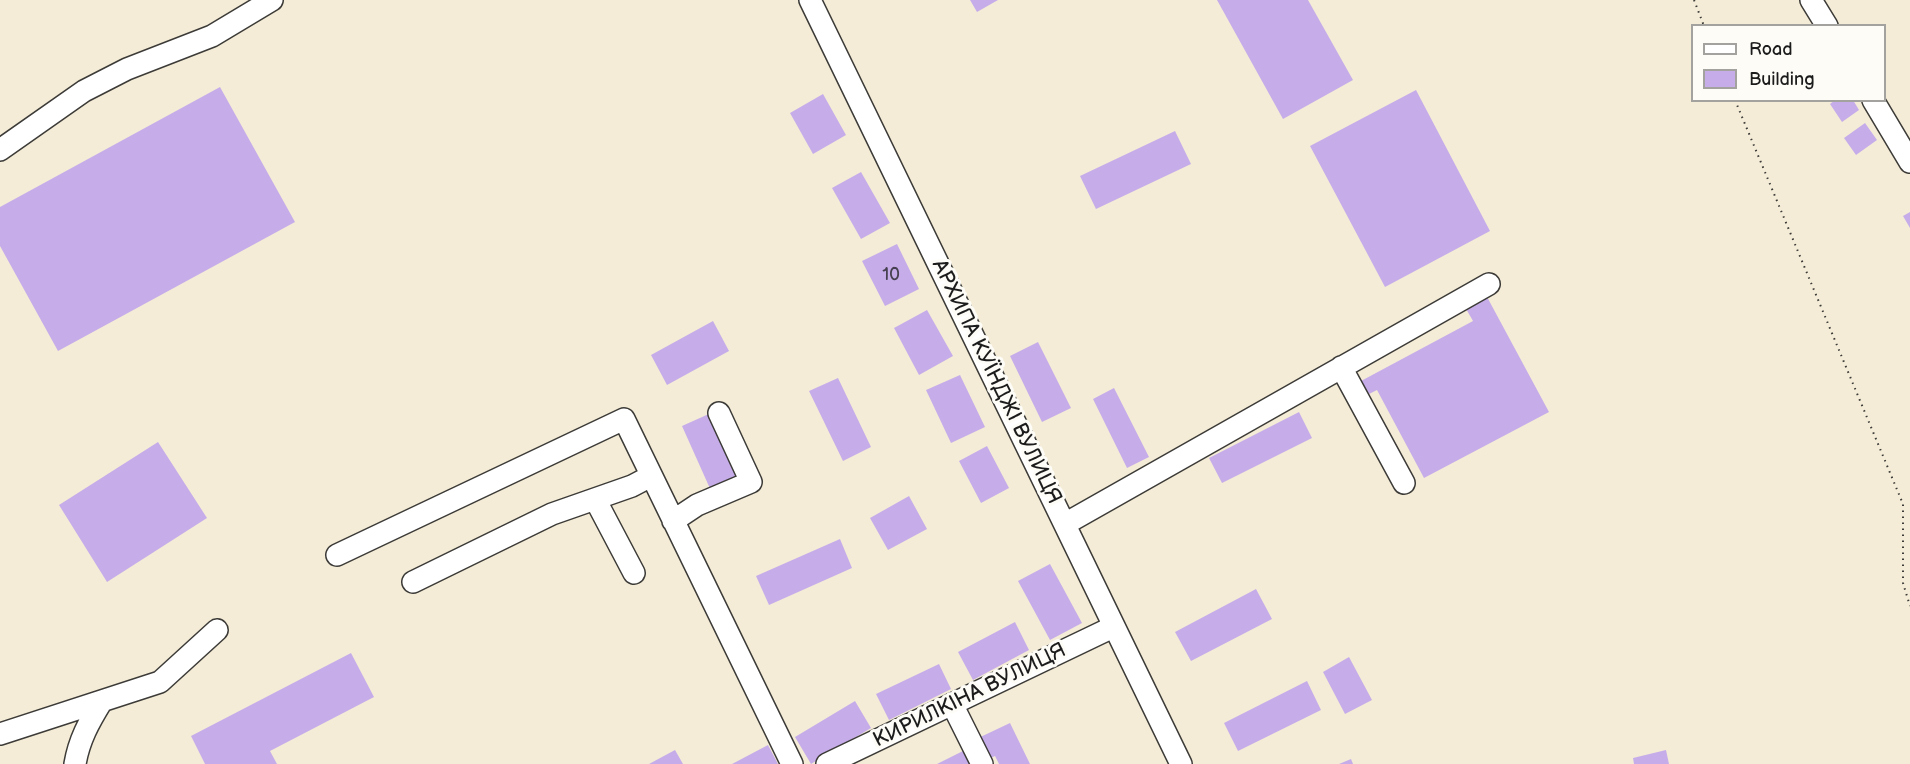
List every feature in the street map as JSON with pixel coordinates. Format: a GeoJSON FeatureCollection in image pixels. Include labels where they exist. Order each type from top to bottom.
{"type":"FeatureCollection","features":[{"type":"Feature","properties":{"kind":"street"},"geometry":{"type":"LineString","coordinates":[[0,150],[84,92],[127,69],[212,36],[272,0]]}},
{"type":"Feature","properties":{"kind":"street","name":"АРХИПА КУЇНДЖІ ВУЛИЦЯ"},"geometry":{"type":"LineString","coordinates":[[810,0],[1181,764]]}},
{"type":"Feature","properties":{"kind":"street"},"geometry":{"type":"LineString","coordinates":[[1811,0],[1826,24]]}},
{"type":"Feature","properties":{"kind":"street"},"geometry":{"type":"LineString","coordinates":[[1874,102],[1910,162]]}},
{"type":"Feature","properties":{"kind":"street"},"geometry":{"type":"LineString","coordinates":[[1065,524],[1489,284]]}},
{"type":"Feature","properties":{"kind":"street"},"geometry":{"type":"LineString","coordinates":[[1341,367],[1404,483]]}},
{"type":"Feature","properties":{"kind":"street"},"geometry":{"type":"LineString","coordinates":[[674,521],[697,505],[751,482],[719,413]]}},
{"type":"Feature","properties":{"kind":"street"},"geometry":{"type":"LineString","coordinates":[[337,555],[624,419],[792,764]]}},
{"type":"Feature","properties":{"kind":"street"},"geometry":{"type":"LineString","coordinates":[[413,582],[552,514],[632,486],[651,476]]}},
{"type":"Feature","properties":{"kind":"street"},"geometry":{"type":"LineString","coordinates":[[595,499],[634,573]]}},
{"type":"Feature","properties":{"kind":"street","name":"КИРИЛКІНА ВУЛИЦЯ"},"geometry":{"type":"LineString","coordinates":[[827,764],[1113,627]]}},
{"type":"Feature","properties":{"kind":"street"},"geometry":{"type":"LineString","coordinates":[[0,734],[160,682],[217,630]]}},
{"type":"Feature","properties":{"kind":"street"},"geometry":{"type":"LineString","coordinates":[[75,764],[87,724],[102,701]]}},
{"type":"Feature","properties":{"kind":"street"},"geometry":{"type":"LineString","coordinates":[[952,704],[982,764]]}},
{"type":"Feature","properties":{"kind":"path"},"geometry":{"type":"LineString","coordinates":[[1694,0],[1703,24]]}},
{"type":"Feature","properties":{"kind":"path"},"geometry":{"type":"LineString","coordinates":[[1736,102],[1903,504],[1903,583],[1910,606]]}},
{"type":"Feature","properties":{"kind":"building"},"geometry":{"type":"Polygon","coordinates":[[[970,0],[998,0],[977,12],[970,0]]]}},
{"type":"Feature","properties":{"kind":"building"},"geometry":{"type":"Polygon","coordinates":[[[1217,0],[1308,0],[1353,80],[1283,119],[1217,0]]]}},
{"type":"Feature","properties":{"kind":"building"},"geometry":{"type":"Polygon","coordinates":[[[220,87],[295,222],[58,351],[0,246],[0,207],[220,87]]]}},
{"type":"Feature","properties":{"kind":"building"},"geometry":{"type":"Polygon","coordinates":[[[1416,90],[1490,231],[1385,287],[1310,146],[1416,90]]]}},
{"type":"Feature","properties":{"kind":"building"},"geometry":{"type":"Polygon","coordinates":[[[823,94],[846,135],[813,154],[790,113],[823,94]]]}},
{"type":"Feature","properties":{"kind":"building"},"geometry":{"type":"Polygon","coordinates":[[[1854,102],[1859,110],[1842,122],[1830,104],[1854,102]]]}},
{"type":"Feature","properties":{"kind":"building"},"geometry":{"type":"Polygon","coordinates":[[[1865,123],[1877,140],[1856,155],[1844,138],[1865,123]]]}},
{"type":"Feature","properties":{"kind":"building"},"geometry":{"type":"Polygon","coordinates":[[[1175,131],[1191,164],[1096,209],[1080,176],[1175,131]]]}},
{"type":"Feature","properties":{"kind":"building"},"geometry":{"type":"Polygon","coordinates":[[[861,172],[890,223],[861,239],[832,188],[861,172]]]}},
{"type":"Feature","properties":{"kind":"building"},"geometry":{"type":"Polygon","coordinates":[[[1910,212],[1910,228],[1903,216],[1910,212]]]}},
{"type":"Feature","properties":{"kind":"building"},"geometry":{"type":"Polygon","coordinates":[[[897,244],[919,289],[885,306],[862,261],[897,244]]]}},
{"type":"Feature","properties":{"kind":"building"},"geometry":{"type":"Polygon","coordinates":[[[1486,295],[1549,412],[1424,478],[1377,390],[1369,394],[1361,381],[1473,321],[1465,307],[1486,295]]]}},
{"type":"Feature","properties":{"kind":"building"},"geometry":{"type":"Polygon","coordinates":[[[927,310],[953,356],[919,375],[894,328],[927,310]]]}},
{"type":"Feature","properties":{"kind":"building"},"geometry":{"type":"Polygon","coordinates":[[[713,321],[729,351],[667,385],[651,355],[713,321]]]}},
{"type":"Feature","properties":{"kind":"building"},"geometry":{"type":"Polygon","coordinates":[[[1038,342],[1071,408],[1042,422],[1010,356],[1038,342]]]}},
{"type":"Feature","properties":{"kind":"building"},"geometry":{"type":"Polygon","coordinates":[[[960,375],[985,427],[951,443],[926,390],[960,375]]]}},
{"type":"Feature","properties":{"kind":"building"},"geometry":{"type":"Polygon","coordinates":[[[838,378],[871,447],[843,461],[809,391],[838,378]]]}},
{"type":"Feature","properties":{"kind":"building"},"geometry":{"type":"Polygon","coordinates":[[[1114,388],[1149,457],[1127,468],[1093,399],[1114,388]]]}},
{"type":"Feature","properties":{"kind":"building"},"geometry":{"type":"Polygon","coordinates":[[[1299,412],[1312,438],[1222,483],[1209,458],[1299,412]]]}},
{"type":"Feature","properties":{"kind":"building"},"geometry":{"type":"Polygon","coordinates":[[[711,413],[741,480],[712,493],[682,426],[711,413]]]}},
{"type":"Feature","properties":{"kind":"building"},"geometry":{"type":"Polygon","coordinates":[[[158,442],[207,518],[107,582],[59,505],[158,442]]]}},
{"type":"Feature","properties":{"kind":"building"},"geometry":{"type":"Polygon","coordinates":[[[987,446],[1009,488],[981,503],[959,461],[987,446]]]}},
{"type":"Feature","properties":{"kind":"building"},"geometry":{"type":"Polygon","coordinates":[[[909,496],[927,529],[888,550],[870,518],[909,496]]]}},
{"type":"Feature","properties":{"kind":"building"},"geometry":{"type":"Polygon","coordinates":[[[840,539],[852,568],[769,605],[756,576],[840,539]]]}},
{"type":"Feature","properties":{"kind":"building"},"geometry":{"type":"Polygon","coordinates":[[[1050,564],[1082,623],[1050,640],[1018,581],[1050,564]]]}},
{"type":"Feature","properties":{"kind":"building"},"geometry":{"type":"Polygon","coordinates":[[[1256,589],[1272,619],[1191,661],[1175,632],[1256,589]]]}},
{"type":"Feature","properties":{"kind":"building"},"geometry":{"type":"Polygon","coordinates":[[[1015,622],[1029,650],[973,680],[958,652],[1015,622]]]}},
{"type":"Feature","properties":{"kind":"building"},"geometry":{"type":"Polygon","coordinates":[[[351,653],[374,697],[270,751],[277,764],[205,764],[191,736],[351,653]]]}},
{"type":"Feature","properties":{"kind":"building"},"geometry":{"type":"Polygon","coordinates":[[[1349,657],[1372,700],[1345,714],[1323,672],[1349,657]]]}},
{"type":"Feature","properties":{"kind":"building"},"geometry":{"type":"Polygon","coordinates":[[[939,664],[951,689],[889,720],[876,694],[939,664]]]}},
{"type":"Feature","properties":{"kind":"building"},"geometry":{"type":"Polygon","coordinates":[[[1307,681],[1321,710],[1238,751],[1224,723],[1307,681]]]}},
{"type":"Feature","properties":{"kind":"building"},"geometry":{"type":"Polygon","coordinates":[[[855,701],[871,728],[811,764],[795,737],[855,701]]]}},
{"type":"Feature","properties":{"kind":"building"},"geometry":{"type":"Polygon","coordinates":[[[1010,723],[1030,764],[999,764],[995,756],[982,762],[972,741],[1010,723]]]}},
{"type":"Feature","properties":{"kind":"building"},"geometry":{"type":"Polygon","coordinates":[[[768,745],[778,764],[732,764],[768,745]]]}},
{"type":"Feature","properties":{"kind":"building"},"geometry":{"type":"Polygon","coordinates":[[[971,747],[980,764],[937,764],[971,747]]]}},
{"type":"Feature","properties":{"kind":"building"},"geometry":{"type":"Polygon","coordinates":[[[675,750],[683,764],[649,764],[675,750]]]}},
{"type":"Feature","properties":{"kind":"building"},"geometry":{"type":"Polygon","coordinates":[[[1666,750],[1669,764],[1634,764],[1633,758],[1666,750]]]}},
{"type":"Feature","properties":{"kind":"building"},"geometry":{"type":"Polygon","coordinates":[[[1351,759],[1353,764],[1339,764],[1351,759]]]}}]}
